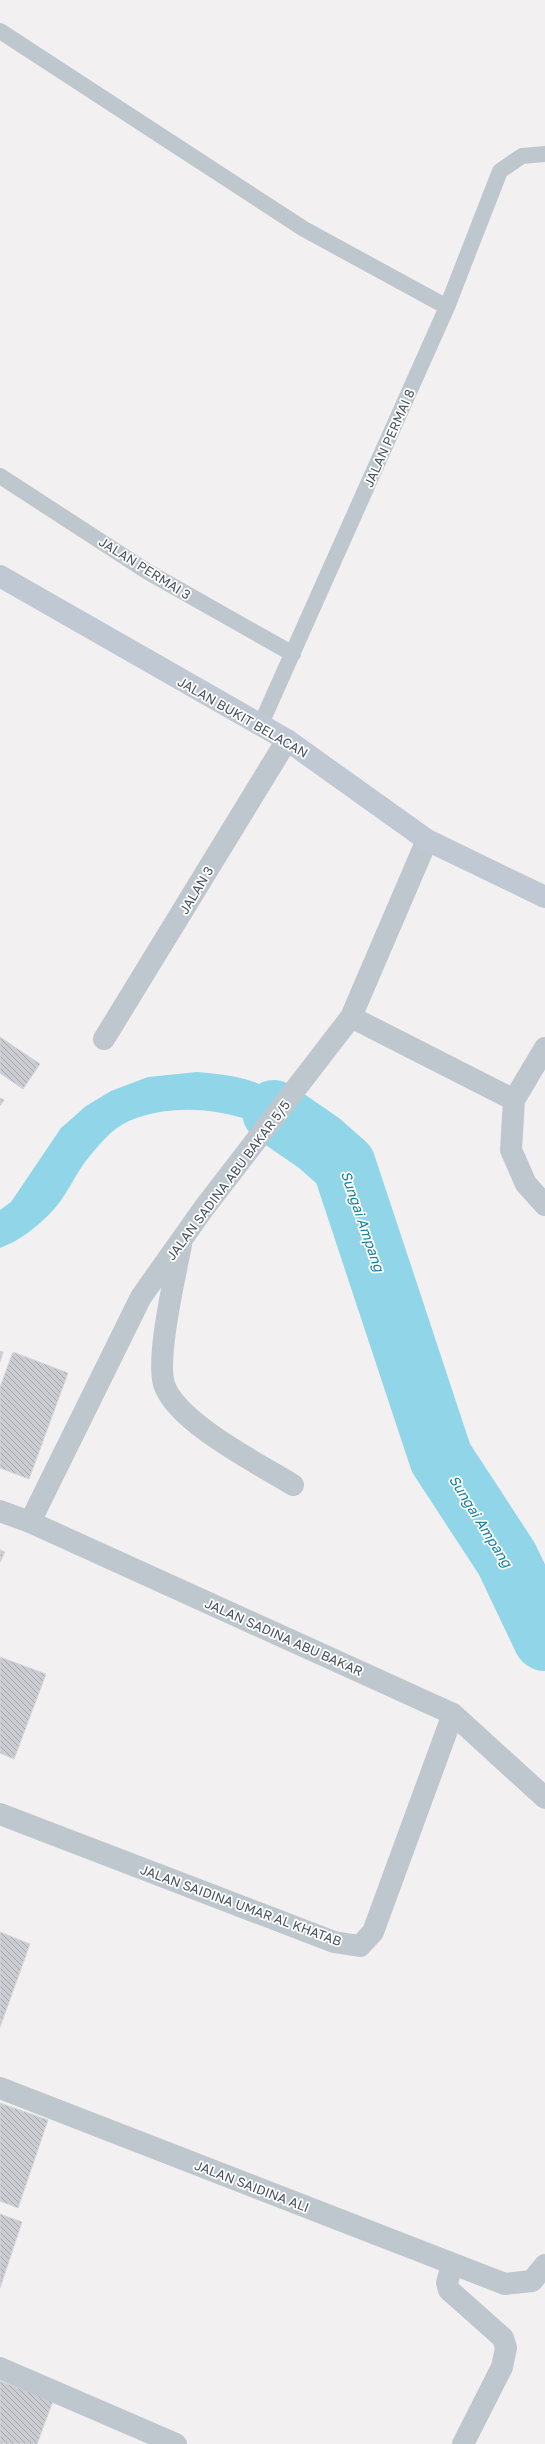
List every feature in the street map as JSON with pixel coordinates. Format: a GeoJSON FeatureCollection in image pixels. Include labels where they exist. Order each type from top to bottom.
{"type":"FeatureCollection","features":[{"type":"Feature","properties":{"kind":"street","name":"JALAN BUKIT BELACAN"},"geometry":{"type":"LineString","coordinates":[[0,576],[260,726],[287,740],[427,840],[545,897]]}},
{"type":"Feature","properties":{"kind":"street","name":"JALAN 3"},"geometry":{"type":"LineString","coordinates":[[104,1039],[287,740]]}},
{"type":"Feature","properties":{"kind":"street","name":"JALAN SADINA ABU BAKAR 5/5"},"geometry":{"type":"LineString","coordinates":[[30,1522],[141,1297],[204,1208],[351,1017],[427,840]]}},
{"type":"Feature","properties":{"kind":"street"},"geometry":{"type":"LineString","coordinates":[[351,1017],[514,1100]]}},
{"type":"Feature","properties":{"kind":"street"},"geometry":{"type":"LineString","coordinates":[[545,1048],[514,1100],[511,1150],[526,1184],[545,1204]]}},
{"type":"Feature","properties":{"kind":"street"},"geometry":{"type":"LineString","coordinates":[[182,1240],[166,1330],[162,1370],[168,1395],[195,1424],[293,1485]]}},
{"type":"Feature","properties":{"kind":"street","name":"JALAN SADINA ABU BAKAR"},"geometry":{"type":"LineString","coordinates":[[0,1511],[30,1522],[452,1714],[545,1798]]}},
{"type":"Feature","properties":{"kind":"street","name":"JALAN SAIDINA UMAR AL KHATAB"},"geometry":{"type":"LineString","coordinates":[[0,1814],[334,1942],[360,1946],[373,1932],[452,1714]]}},
{"type":"Feature","properties":{"kind":"street","name":"JALAN SAIDINA ALI"},"geometry":{"type":"LineString","coordinates":[[0,2088],[504,2284],[532,2281],[545,2265]]}},
{"type":"Feature","properties":{"kind":"street"},"geometry":{"type":"LineString","coordinates":[[452,2264],[447,2283],[450,2290],[503,2338],[506,2348],[502,2367],[463,2444]]}},
{"type":"Feature","properties":{"kind":"street"},"geometry":{"type":"LineString","coordinates":[[0,2368],[176,2444]]}},
{"type":"Feature","properties":{"kind":"lane"},"geometry":{"type":"LineString","coordinates":[[0,31],[304,229],[447,307]]}},
{"type":"Feature","properties":{"kind":"lane","name":"JALAN PERMAI 8"},"geometry":{"type":"LineString","coordinates":[[260,726],[447,307],[500,171],[522,156],[545,154]]}},
{"type":"Feature","properties":{"kind":"lane","name":"JALAN PERMAI 3"},"geometry":{"type":"LineString","coordinates":[[0,476],[148,572],[293,654]]}},
{"type":"Feature","properties":{"kind":"water"},"geometry":{"type":"Polygon","coordinates":[[[197,1072],[227,1075],[248,1080],[283,1095],[316,1117],[343,1143],[354,1157],[335,1175],[282,1135],[247,1119],[196,1110],[179,1110],[145,1115],[123,1124],[111,1133],[85,1162],[63,1198],[53,1210],[25,1235],[0,1248],[0,1210],[11,1202],[61,1128],[86,1106],[111,1091],[148,1077],[197,1072]]]}},
{"type":"Feature","properties":{"kind":"building"},"geometry":{"type":"Polygon","coordinates":[[[0,1037],[40,1064],[23,1089],[0,1073],[0,1037]]]}},
{"type":"Feature","properties":{"kind":"building"},"geometry":{"type":"Polygon","coordinates":[[[0,1098],[4,1100],[0,1106],[0,1098]]]}},
{"type":"Feature","properties":{"kind":"building"},"geometry":{"type":"Polygon","coordinates":[[[0,1351],[3,1352],[0,1362],[0,1351]]]}},
{"type":"Feature","properties":{"kind":"building"},"geometry":{"type":"Polygon","coordinates":[[[13,1352],[68,1373],[29,1479],[0,1468],[0,1387],[13,1352]]]}},
{"type":"Feature","properties":{"kind":"building"},"geometry":{"type":"Polygon","coordinates":[[[0,1550],[5,1552],[0,1562],[0,1550]]]}},
{"type":"Feature","properties":{"kind":"building"},"geometry":{"type":"Polygon","coordinates":[[[0,1657],[46,1674],[14,1759],[0,1753],[0,1657]]]}},
{"type":"Feature","properties":{"kind":"building"},"geometry":{"type":"Polygon","coordinates":[[[0,1932],[30,1944],[0,2027],[0,1932]]]}},
{"type":"Feature","properties":{"kind":"building"},"geometry":{"type":"Polygon","coordinates":[[[0,2103],[48,2120],[18,2208],[0,2201],[0,2103]]]}},
{"type":"Feature","properties":{"kind":"building"},"geometry":{"type":"Polygon","coordinates":[[[0,2214],[22,2222],[0,2288],[0,2214]]]}},
{"type":"Feature","properties":{"kind":"building"},"geometry":{"type":"Polygon","coordinates":[[[0,2381],[53,2401],[37,2444],[0,2444],[0,2381]]]}},
{"type":"Feature","properties":{"kind":"waterway","name":"Sungai Ampang"},"geometry":{"type":"LineString","coordinates":[[274,1112],[319,1143],[344,1165],[441,1458],[507,1559],[545,1639]]}}]}
